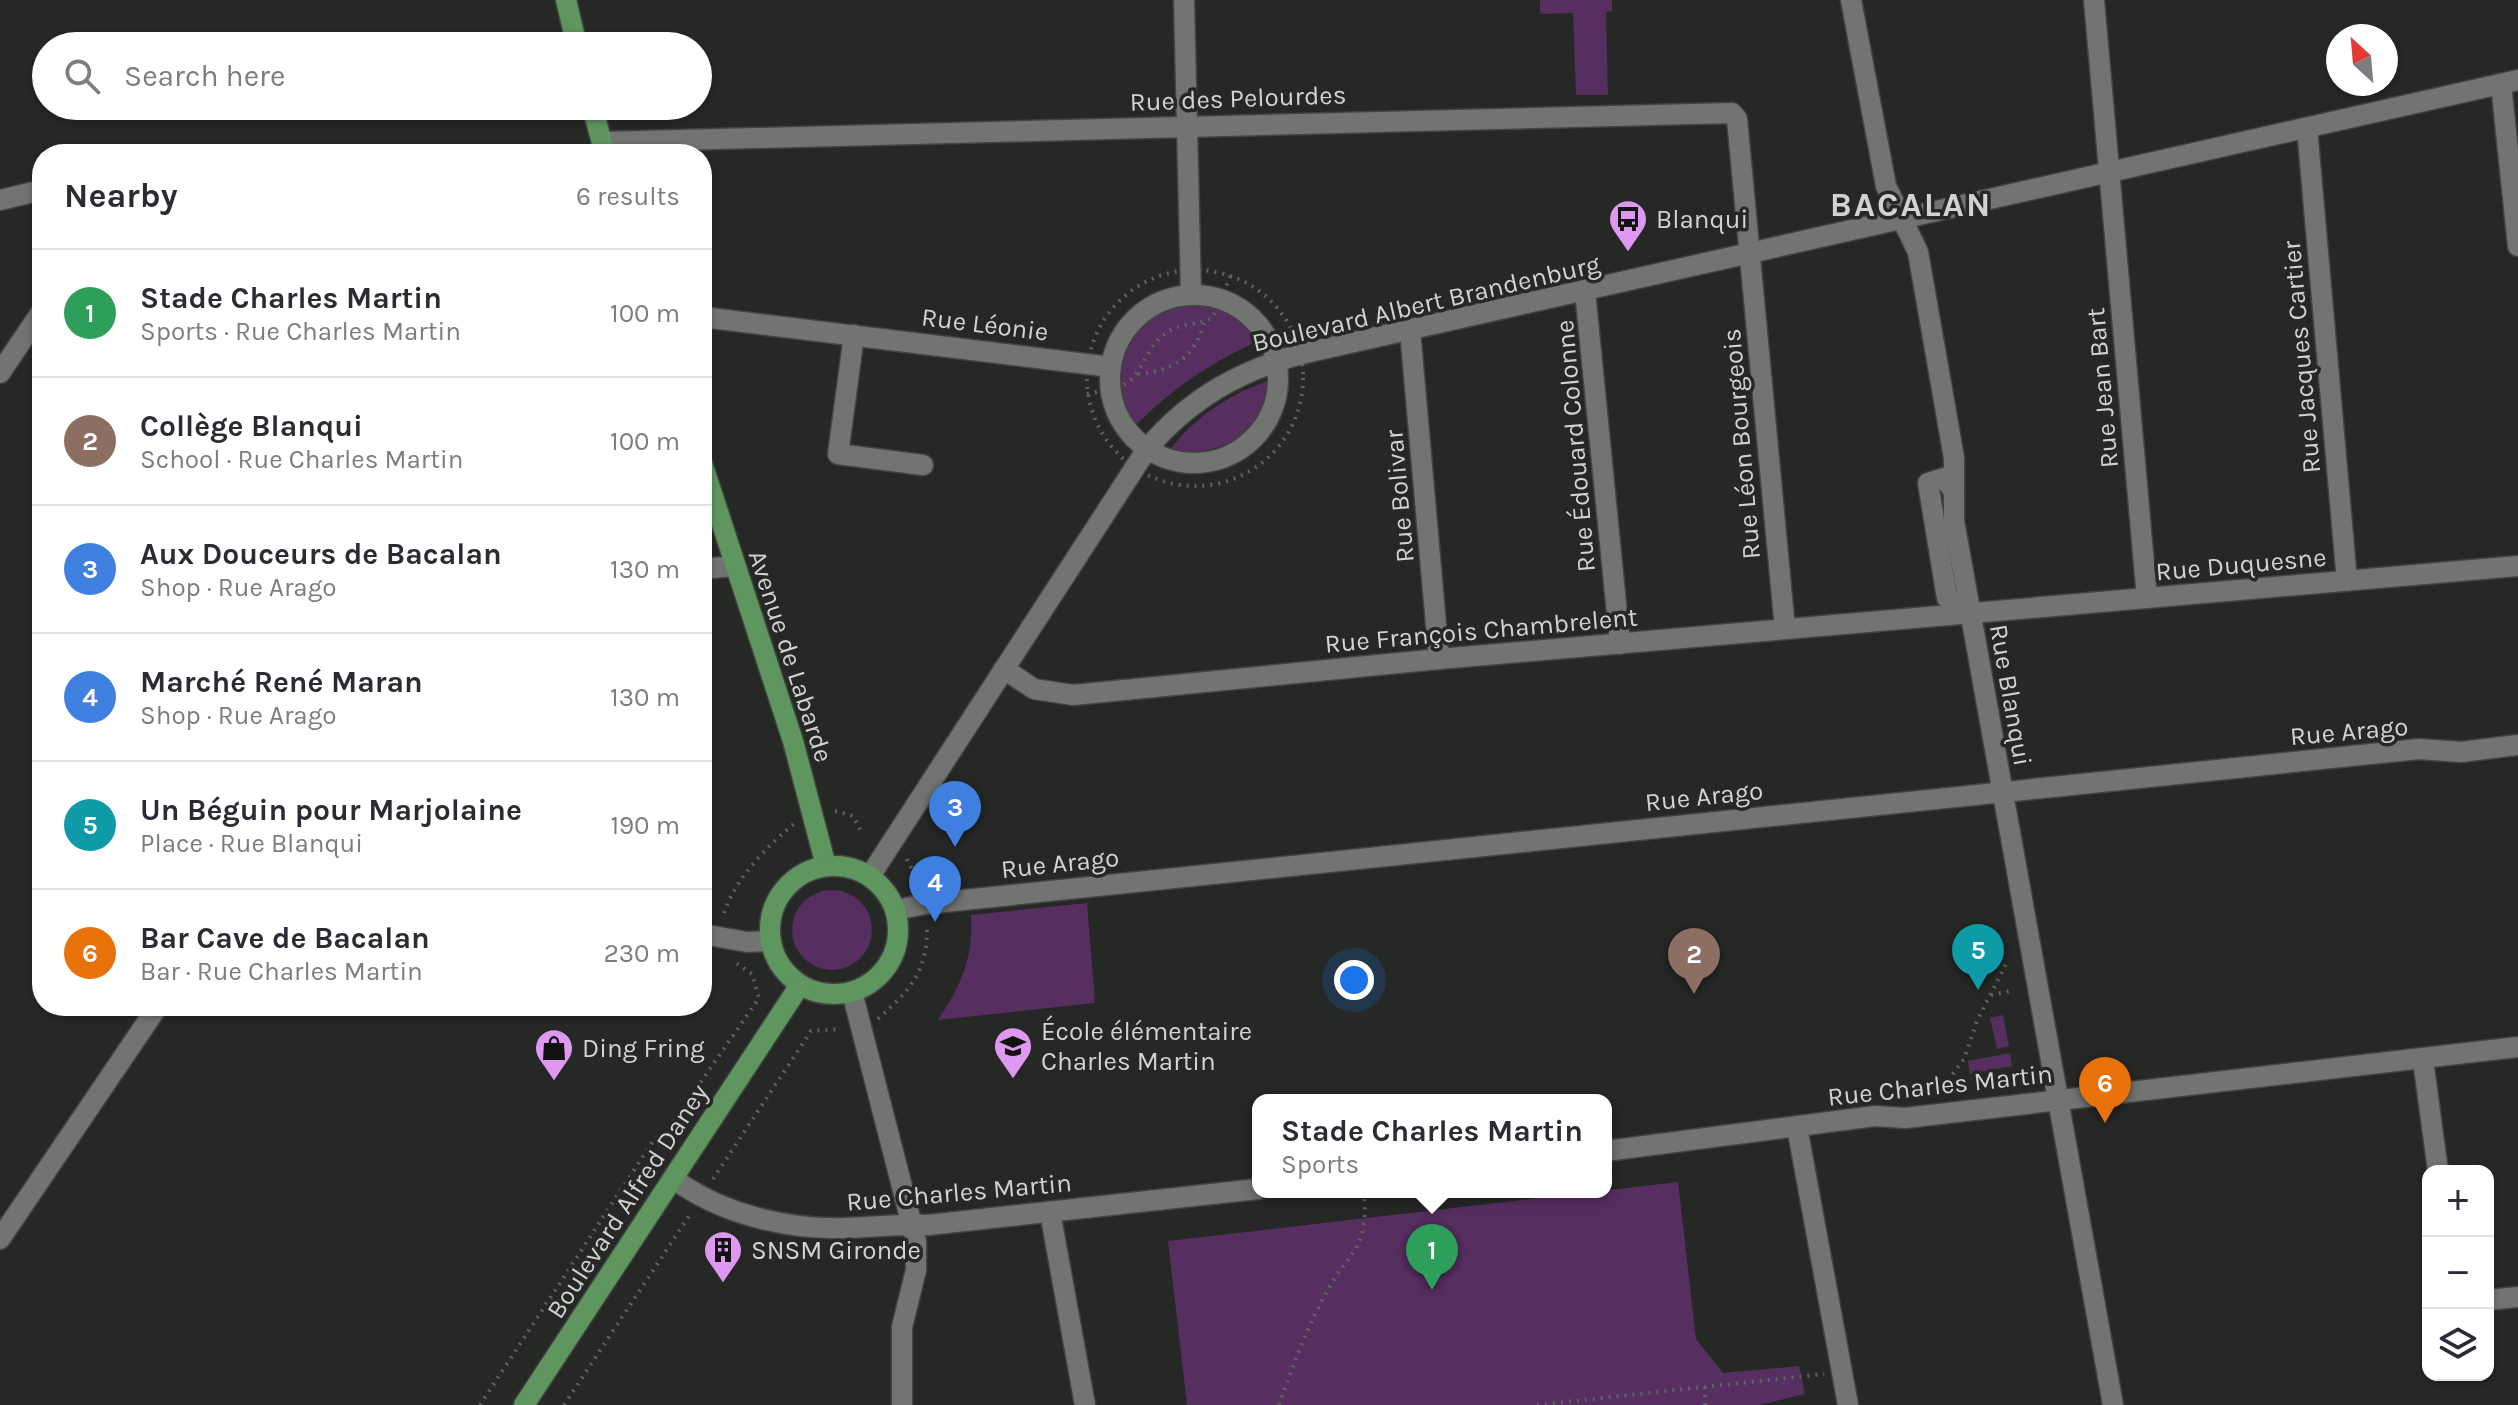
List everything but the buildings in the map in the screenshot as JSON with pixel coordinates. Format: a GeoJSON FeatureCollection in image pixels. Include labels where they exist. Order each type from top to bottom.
{"type":"FeatureCollection","features":[{"type":"Feature","properties":{"kind":"main road"},"geometry":{"type":"LineString","coordinates":[[566,0],[574,32]]}},
{"type":"Feature","properties":{"kind":"main road"},"geometry":{"type":"LineString","coordinates":[[596,120],[603,144]]}},
{"type":"Feature","properties":{"kind":"main road","name":"Avenue de Labarde"},"geometry":{"type":"LineString","coordinates":[[712,495],[793,741],[826,866]]}},
{"type":"Feature","properties":{"kind":"main road"},"geometry":{"type":"LineString","coordinates":[[841,865],[870,876],[886,891],[896,910],[899,930],[896,951],[886,969],[871,983],[852,992],[835,995],[800,985],[776,959],[770,941],[770,920],[776,901],[789,884],[806,872],[826,866],[841,865]]}},
{"type":"Feature","properties":{"kind":"main road","name":"Boulevard Alfred Daney"},"geometry":{"type":"LineString","coordinates":[[524,1405],[800,985]]}},
{"type":"Feature","properties":{"kind":"street"},"geometry":{"type":"LineString","coordinates":[[1184,0],[1191,294]]}},
{"type":"Feature","properties":{"kind":"street","name":"Rue Blanqui"},"geometry":{"type":"LineString","coordinates":[[1851,0],[1886,186],[1918,252],[1954,458],[1954,521],[2113,1405]]}},
{"type":"Feature","properties":{"kind":"street","name":"Rue Jean Bart"},"geometry":{"type":"LineString","coordinates":[[2094,0],[2147,598]]}},
{"type":"Feature","properties":{"kind":"street"},"geometry":{"type":"LineString","coordinates":[[2509,82],[2518,246]]}},
{"type":"Feature","properties":{"kind":"street","name":"Boulevard Albert Brandenburg"},"geometry":{"type":"LineString","coordinates":[[870,876],[1147,449],[1174,420],[1206,394],[1240,375],[1277,360],[2509,82]]}},
{"type":"Feature","properties":{"kind":"street","name":"Rue des Pelourdes"},"geometry":{"type":"LineString","coordinates":[[710,144],[1186,126],[1724,111],[1737,119],[1750,254]]}},
{"type":"Feature","properties":{"kind":"street","name":"Rue Jacques Cartier"},"geometry":{"type":"LineString","coordinates":[[2307,128],[2347,581]]}},
{"type":"Feature","properties":{"kind":"street"},"geometry":{"type":"LineString","coordinates":[[0,200],[32,192]]}},
{"type":"Feature","properties":{"kind":"street","name":"Rue Léon Bourgeois"},"geometry":{"type":"LineString","coordinates":[[1750,254],[1785,629]]}},
{"type":"Feature","properties":{"kind":"street","name":"Rue Édouard Colonne"},"geometry":{"type":"LineString","coordinates":[[1585,291],[1620,644]]}},
{"type":"Feature","properties":{"kind":"street"},"geometry":{"type":"LineString","coordinates":[[1191,294],[1221,298],[1237,305],[1263,329],[1277,360],[1279,378],[1271,414],[1262,429],[1242,448],[1218,460],[1181,462],[1147,449],[1119,418],[1110,391],[1111,367],[1116,348],[1138,316],[1153,305],[1191,294]]}},
{"type":"Feature","properties":{"kind":"street","name":"Rue Léonie"},"geometry":{"type":"LineString","coordinates":[[712,318],[1111,367]]}},
{"type":"Feature","properties":{"kind":"street"},"geometry":{"type":"LineString","coordinates":[[0,373],[32,326]]}},
{"type":"Feature","properties":{"kind":"street","name":"Rue Bolivar"},"geometry":{"type":"LineString","coordinates":[[1410,330],[1439,659]]}},
{"type":"Feature","properties":{"kind":"street"},"geometry":{"type":"LineString","coordinates":[[854,335],[838,454],[923,465]]}},
{"type":"Feature","properties":{"kind":"street"},"geometry":{"type":"LineString","coordinates":[[712,568],[734,566]]}},
{"type":"Feature","properties":{"kind":"street","name":"Rue Duquesne"},"geometry":{"type":"LineString","coordinates":[[1970,614],[2518,566]]}},
{"type":"Feature","properties":{"kind":"street","name":"Rue François Chambrelent"},"geometry":{"type":"LineString","coordinates":[[1004,669],[1034,689],[1073,695],[1439,659],[1970,614]]}},
{"type":"Feature","properties":{"kind":"street","name":"Rue Arago"},"geometry":{"type":"LineString","coordinates":[[896,910],[941,902],[2002,791],[2419,749],[2461,752],[2518,745]]}},
{"type":"Feature","properties":{"kind":"street"},"geometry":{"type":"LineString","coordinates":[[712,936],[747,942],[770,941]]}},
{"type":"Feature","properties":{"kind":"street"},"geometry":{"type":"LineString","coordinates":[[852,992],[912,1225],[916,1270],[902,1327],[902,1405]]}},
{"type":"Feature","properties":{"kind":"street"},"geometry":{"type":"LineString","coordinates":[[0,1239],[151,1016]]}},
{"type":"Feature","properties":{"kind":"street","name":"Rue Charles Martin"},"geometry":{"type":"LineString","coordinates":[[1612,1150],[2518,1047]]}},
{"type":"Feature","properties":{"kind":"street"},"geometry":{"type":"LineString","coordinates":[[2423,1060],[2437,1165]]}},
{"type":"Feature","properties":{"kind":"street"},"geometry":{"type":"LineString","coordinates":[[1797,1127],[1848,1405]]}},
{"type":"Feature","properties":{"kind":"street","name":"Rue Charles Martin"},"geometry":{"type":"LineString","coordinates":[[674,1179],[701,1198],[791,1225],[845,1229],[1050,1212],[1252,1190]]}},
{"type":"Feature","properties":{"kind":"street"},"geometry":{"type":"LineString","coordinates":[[1050,1212],[1085,1405]]}},
{"type":"Feature","properties":{"kind":"street"},"geometry":{"type":"LineString","coordinates":[[2494,1299],[2518,1297]]}},
{"type":"Feature","properties":{"kind":"path"},"geometry":{"type":"LineString","coordinates":[[1138,374],[1147,350],[1169,330],[1204,323],[1213,317],[1231,275]]}},
{"type":"Feature","properties":{"kind":"path"},"geometry":{"type":"LineString","coordinates":[[1087,394],[1110,391],[1138,374],[1155,373],[1179,364],[1199,344],[1204,323]]}},
{"type":"Feature","properties":{"kind":"path"},"geometry":{"type":"LineString","coordinates":[[835,811],[853,816],[863,835]]}},
{"type":"Feature","properties":{"kind":"path"},"geometry":{"type":"LineString","coordinates":[[724,913],[729,896],[743,877],[795,823]]}},
{"type":"Feature","properties":{"kind":"path"},"geometry":{"type":"LineString","coordinates":[[905,855],[924,893]]}},
{"type":"Feature","properties":{"kind":"path"},"geometry":{"type":"LineString","coordinates":[[876,1020],[918,975],[928,954],[926,915]]}},
{"type":"Feature","properties":{"kind":"path"},"geometry":{"type":"LineString","coordinates":[[480,1405],[653,1141],[667,1131],[759,998],[752,974],[736,963]]}},
{"type":"Feature","properties":{"kind":"path"},"geometry":{"type":"LineString","coordinates":[[1934,1098],[1964,1059],[2006,964]]}},
{"type":"Feature","properties":{"kind":"path"},"geometry":{"type":"LineString","coordinates":[[1991,995],[2011,991]]}},
{"type":"Feature","properties":{"kind":"path"},"geometry":{"type":"LineString","coordinates":[[564,1405],[811,1031],[846,1029]]}},
{"type":"Feature","properties":{"kind":"path"},"geometry":{"type":"LineString","coordinates":[[1279,1405],[1295,1355],[1325,1293],[1360,1245],[1366,1219],[1364,1198]]}},
{"type":"Feature","properties":{"kind":"path"},"geometry":{"type":"LineString","coordinates":[[1537,1405],[1842,1372]]}},
{"type":"Feature","properties":{"kind":"path"},"geometry":{"type":"LineString","coordinates":[[1705,1387],[1705,1405]]}},
{"type":"Feature","properties":{"kind":"shaded area"},"geometry":{"type":"Polygon","coordinates":[[[1540,0],[1612,0],[1612,11],[1606,12],[1608,95],[1576,95],[1573,13],[1540,14],[1540,0]]]}},
{"type":"Feature","properties":{"kind":"shaded area"},"geometry":{"type":"Polygon","coordinates":[[[1186,299],[1228,311],[1245,324],[1258,341],[1191,378],[1133,428],[1117,393],[1115,376],[1118,361],[1133,334],[1145,323],[1186,299]]]}},
{"type":"Feature","properties":{"kind":"shaded area"},"geometry":{"type":"Polygon","coordinates":[[[1274,379],[1277,390],[1271,406],[1249,431],[1218,447],[1202,451],[1169,451],[1190,427],[1229,398],[1274,379]]]}},
{"type":"Feature","properties":{"kind":"shaded area"},"geometry":{"type":"Polygon","coordinates":[[[832,890],[847,893],[860,902],[869,915],[872,930],[869,945],[860,958],[847,967],[832,970],[817,967],[804,958],[795,945],[792,930],[795,915],[804,902],[817,893],[832,890]]]}},
{"type":"Feature","properties":{"kind":"shaded area"},"geometry":{"type":"Polygon","coordinates":[[[1087,903],[1095,1003],[938,1020],[964,970],[970,944],[971,915],[1087,903]]]}},
{"type":"Feature","properties":{"kind":"shaded area"},"geometry":{"type":"Polygon","coordinates":[[[2003,1015],[2009,1046],[1997,1049],[1990,1018],[2003,1015]]]}},
{"type":"Feature","properties":{"kind":"shaded area"},"geometry":{"type":"Polygon","coordinates":[[[2010,1053],[2012,1066],[1970,1074],[1968,1061],[2010,1053]]]}},
{"type":"Feature","properties":{"kind":"shaded area"},"geometry":{"type":"Polygon","coordinates":[[[1678,1182],[1696,1339],[1723,1373],[1799,1366],[1805,1394],[1759,1405],[1187,1405],[1168,1241],[1540,1198],[1612,1198],[1612,1190],[1678,1182]]]}},
{"type":"Feature","properties":{"kind":"place","name":"Blanqui"},"geometry":{"type":"Point","coordinates":[1628,253]}},
{"type":"Feature","properties":{"kind":"place","name":"Aux Douceurs de Bacalan"},"geometry":{"type":"Point","coordinates":[955,847]}},
{"type":"Feature","properties":{"kind":"place","name":"Marché René Maran"},"geometry":{"type":"Point","coordinates":[935,922]}},
{"type":"Feature","properties":{"kind":"place","name":"Un Béguin pour Marjolaine"},"geometry":{"type":"Point","coordinates":[1978,990]}},
{"type":"Feature","properties":{"kind":"place","name":"Collège Blanqui"},"geometry":{"type":"Point","coordinates":[1694,994]}},
{"type":"Feature","properties":{"kind":"place","name":"École élémentaire Charles Martin"},"geometry":{"type":"Point","coordinates":[1013,1080]}},
{"type":"Feature","properties":{"kind":"place","name":"Ding Fring"},"geometry":{"type":"Point","coordinates":[554,1082]}},
{"type":"Feature","properties":{"kind":"place","name":"Bar Cave de Bacalan"},"geometry":{"type":"Point","coordinates":[2105,1123]}},
{"type":"Feature","properties":{"kind":"place","name":"SNSM Gironde"},"geometry":{"type":"Point","coordinates":[723,1284]}},
{"type":"Feature","properties":{"kind":"place","name":"Stade Charles Martin"},"geometry":{"type":"Point","coordinates":[1432,1290]}},
{"type":"Feature","properties":{"kind":"district","name":"BACALAN"},"geometry":{"type":"Point","coordinates":[1911,204]}}]}
